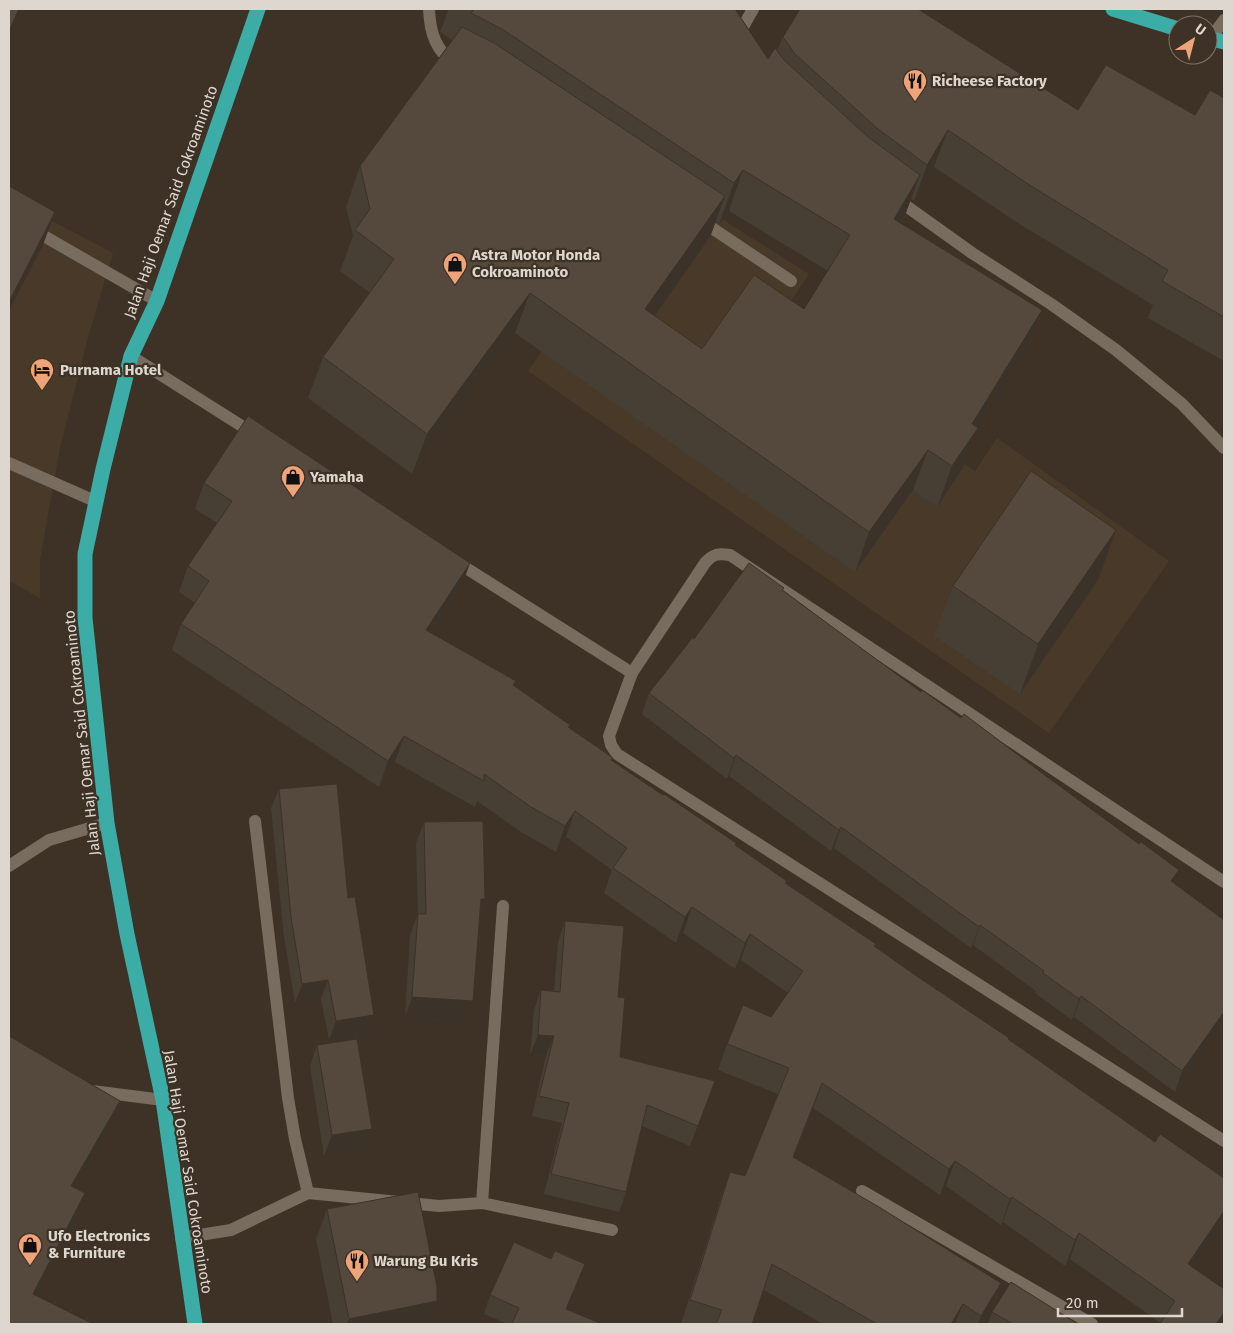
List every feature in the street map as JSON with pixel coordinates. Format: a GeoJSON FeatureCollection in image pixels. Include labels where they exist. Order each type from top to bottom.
{"type":"FeatureCollection","features":[{"type":"Feature","properties":{"kind":"highway","name":"Jalan Haji Oemar Said Cokroaminoto"},"geometry":{"type":"LineString","coordinates":[[195,1324],[181,1238],[163,1100],[126,934],[107,823],[85,618],[85,554],[103,469],[131,356],[157,301],[258,9]]}},
{"type":"Feature","properties":{"kind":"highway"},"geometry":{"type":"LineString","coordinates":[[1112,9],[1168,25]]}},
{"type":"Feature","properties":{"kind":"street"},"geometry":{"type":"LineString","coordinates":[[429,9],[431,30],[441,53],[455,64],[469,70]]}},
{"type":"Feature","properties":{"kind":"street"},"geometry":{"type":"LineString","coordinates":[[746,49],[735,32],[753,9]]}},
{"type":"Feature","properties":{"kind":"street"},"geometry":{"type":"LineString","coordinates":[[1218,31],[1224,20]]}},
{"type":"Feature","properties":{"kind":"street"},"geometry":{"type":"LineString","coordinates":[[883,189],[1116,350],[1182,404],[1224,448]]}},
{"type":"Feature","properties":{"kind":"street"},"geometry":{"type":"LineString","coordinates":[[691,214],[791,281]]}},
{"type":"Feature","properties":{"kind":"street"},"geometry":{"type":"LineString","coordinates":[[9,216],[157,301]]}},
{"type":"Feature","properties":{"kind":"street"},"geometry":{"type":"LineString","coordinates":[[131,356],[265,441]]}},
{"type":"Feature","properties":{"kind":"street"},"geometry":{"type":"LineString","coordinates":[[9,463],[97,502]]}},
{"type":"Feature","properties":{"kind":"street"},"geometry":{"type":"LineString","coordinates":[[1224,882],[730,555],[719,553],[712,556],[705,563],[632,673],[610,736],[617,754],[1224,1141]]}},
{"type":"Feature","properties":{"kind":"street"},"geometry":{"type":"LineString","coordinates":[[449,557],[632,673]]}},
{"type":"Feature","properties":{"kind":"street"},"geometry":{"type":"LineString","coordinates":[[255,821],[288,1098],[295,1139],[308,1193]]}},
{"type":"Feature","properties":{"kind":"street"},"geometry":{"type":"LineString","coordinates":[[9,866],[49,840],[107,823]]}},
{"type":"Feature","properties":{"kind":"street"},"geometry":{"type":"LineString","coordinates":[[482,1204],[503,906]]}},
{"type":"Feature","properties":{"kind":"street"},"geometry":{"type":"LineString","coordinates":[[81,1089],[163,1100]]}},
{"type":"Feature","properties":{"kind":"street"},"geometry":{"type":"LineString","coordinates":[[862,1191],[1092,1324]]}},
{"type":"Feature","properties":{"kind":"street"},"geometry":{"type":"LineString","coordinates":[[181,1238],[231,1230],[308,1193],[439,1206],[482,1204],[612,1230]]}},
{"type":"Feature","properties":{"kind":"shaded area"},"geometry":{"type":"Polygon","coordinates":[[[660,180],[809,274],[772,330],[975,471],[997,438],[1169,561],[1049,733],[528,371],[660,180]]]}},
{"type":"Feature","properties":{"kind":"shaded area","name":"Purnama Hotel"},"geometry":{"type":"Polygon","coordinates":[[[9,198],[113,253],[89,334],[60,448],[40,560],[40,598],[9,581],[9,198]]]}},
{"type":"Feature","properties":{"kind":"building"},"geometry":{"type":"Polygon","coordinates":[[[9,9],[19,9],[9,31],[9,9]]]}},
{"type":"Feature","properties":{"kind":"building"},"geometry":{"type":"Polygon","coordinates":[[[475,9],[735,9],[768,59],[775,48],[784,60],[868,137],[920,175],[894,219],[1042,310],[972,424],[978,428],[952,466],[928,450],[869,532],[530,293],[427,434],[323,357],[394,259],[355,230],[370,209],[360,166],[462,27],[494,43],[725,196],[645,309],[702,349],[754,275],[804,309],[850,235],[743,170],[734,183],[502,29],[471,13],[475,9]]]}},
{"type":"Feature","properties":{"kind":"building"},"geometry":{"type":"Polygon","coordinates":[[[800,9],[918,9],[1078,110],[1106,65],[1195,115],[1210,90],[1224,98],[1224,317],[1162,281],[1168,270],[1031,186],[948,130],[927,165],[878,129],[794,53],[783,37],[800,9]]]}},
{"type":"Feature","properties":{"kind":"building"},"geometry":{"type":"Polygon","coordinates":[[[9,186],[55,212],[9,302],[9,186]]]}},
{"type":"Feature","properties":{"kind":"building"},"geometry":{"type":"Polygon","coordinates":[[[248,416],[470,563],[426,630],[516,681],[513,685],[570,725],[568,727],[613,758],[611,760],[736,843],[735,845],[787,881],[785,883],[876,944],[874,946],[1009,1038],[1155,1142],[1160,1134],[1224,1178],[1224,1211],[1188,1264],[1224,1289],[1224,1313],[1216,1324],[1160,1324],[1175,1301],[1079,1233],[1075,1240],[955,1161],[949,1169],[822,1083],[793,1157],[879,1207],[1001,1283],[981,1316],[963,1304],[951,1324],[877,1324],[772,1264],[752,1324],[716,1324],[722,1310],[690,1300],[730,1172],[745,1176],[789,1068],[727,1044],[743,1005],[771,1017],[803,971],[750,934],[745,943],[692,907],[685,917],[613,868],[627,848],[575,811],[565,826],[531,807],[484,774],[484,781],[404,736],[388,761],[181,624],[209,581],[188,566],[232,501],[204,483],[248,416]]]}},
{"type":"Feature","properties":{"kind":"building"},"geometry":{"type":"Polygon","coordinates":[[[1031,471],[1116,530],[1038,644],[953,586],[1031,471]]]}},
{"type":"Feature","properties":{"kind":"building"},"geometry":{"type":"Polygon","coordinates":[[[749,563],[784,588],[782,590],[921,692],[922,690],[961,718],[964,714],[1139,844],[1141,842],[1179,870],[1171,881],[1224,920],[1224,1012],[1182,1071],[1081,996],[1079,999],[1043,973],[1044,971],[980,925],[979,927],[841,827],[839,830],[736,755],[734,758],[649,693],[693,637],[694,639],[749,563]]]}},
{"type":"Feature","properties":{"kind":"building"},"geometry":{"type":"Polygon","coordinates":[[[337,784],[348,898],[355,897],[374,1015],[336,1021],[328,980],[302,984],[291,917],[279,789],[337,784]]]}},
{"type":"Feature","properties":{"kind":"building"},"geometry":{"type":"Polygon","coordinates":[[[483,821],[485,899],[481,899],[473,1001],[412,997],[418,914],[426,914],[424,822],[483,821]]]}},
{"type":"Feature","properties":{"kind":"building"},"geometry":{"type":"Polygon","coordinates":[[[565,921],[624,926],[618,997],[625,998],[620,1057],[715,1081],[698,1126],[647,1105],[626,1192],[551,1174],[569,1103],[539,1096],[554,1036],[538,1035],[541,990],[560,992],[565,921]]]}},
{"type":"Feature","properties":{"kind":"building"},"geometry":{"type":"Polygon","coordinates":[[[9,1036],[120,1101],[71,1186],[85,1193],[33,1294],[93,1324],[9,1324],[9,1036]]]}},
{"type":"Feature","properties":{"kind":"building"},"geometry":{"type":"Polygon","coordinates":[[[357,1039],[372,1129],[332,1135],[317,1045],[357,1039]]]}},
{"type":"Feature","properties":{"kind":"building"},"geometry":{"type":"Polygon","coordinates":[[[418,1192],[437,1287],[437,1301],[349,1319],[327,1209],[418,1192]]]}},
{"type":"Feature","properties":{"kind":"building"},"geometry":{"type":"Polygon","coordinates":[[[514,1242],[551,1259],[555,1251],[585,1264],[566,1309],[602,1324],[512,1324],[519,1308],[490,1295],[514,1242]]]}},
{"type":"Feature","properties":{"kind":"building"},"geometry":{"type":"Polygon","coordinates":[[[1011,1282],[1078,1324],[1013,1324],[992,1312],[1011,1282]]]}},
{"type":"Feature","properties":{"kind":"place","name":"Richeese Factory"},"geometry":{"type":"Point","coordinates":[915,102]}},
{"type":"Feature","properties":{"kind":"place","name":"Astra Motor Honda Cokroaminoto"},"geometry":{"type":"Point","coordinates":[455,285]}},
{"type":"Feature","properties":{"kind":"place","name":"Purnama Hotel"},"geometry":{"type":"Point","coordinates":[42,391]}},
{"type":"Feature","properties":{"kind":"place","name":"Yamaha"},"geometry":{"type":"Point","coordinates":[293,498]}},
{"type":"Feature","properties":{"kind":"place","name":"Ufo Electronics & Furniture"},"geometry":{"type":"Point","coordinates":[30,1266]}},
{"type":"Feature","properties":{"kind":"place","name":"Warung Bu Kris"},"geometry":{"type":"Point","coordinates":[357,1282]}}]}
